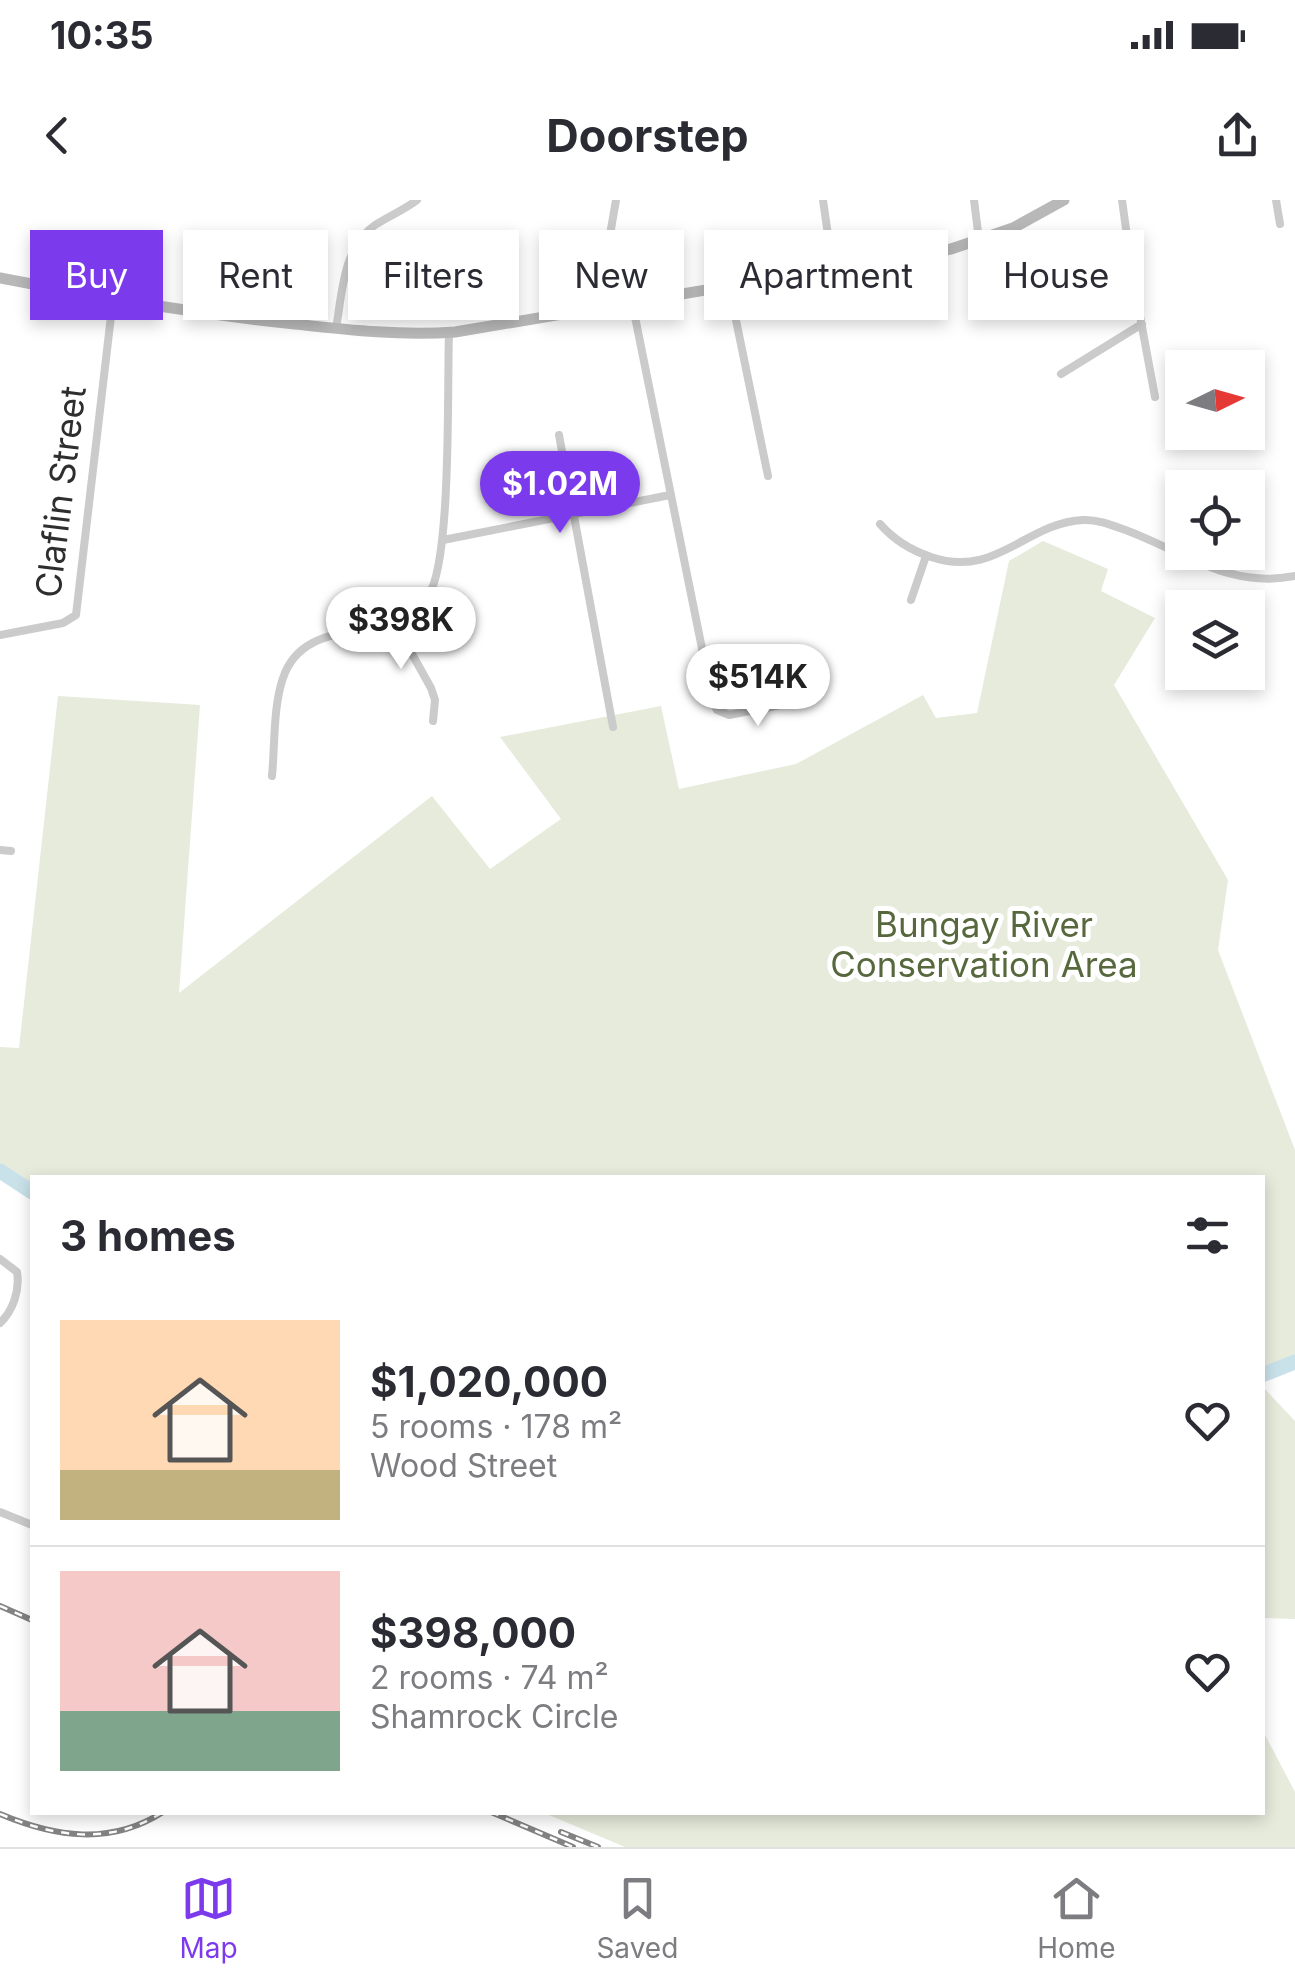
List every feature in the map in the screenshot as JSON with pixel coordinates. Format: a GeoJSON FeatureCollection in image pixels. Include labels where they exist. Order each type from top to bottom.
{"type":"FeatureCollection","features":[{"type":"Feature","properties":{"kind":"main road"},"geometry":{"type":"LineString","coordinates":[[1008,230],[1064,200]]}},
{"type":"Feature","properties":{"kind":"main road"},"geometry":{"type":"LineString","coordinates":[[0,278],[30,284]]}},
{"type":"Feature","properties":{"kind":"main road"},"geometry":{"type":"LineString","coordinates":[[163,306],[386,334],[450,332],[539,317]]}},
{"type":"Feature","properties":{"kind":"street"},"geometry":{"type":"LineString","coordinates":[[336,329],[346,273],[358,242],[374,226],[417,200]]}},
{"type":"Feature","properties":{"kind":"street"},"geometry":{"type":"LineString","coordinates":[[611,230],[616,200]]}},
{"type":"Feature","properties":{"kind":"street"},"geometry":{"type":"LineString","coordinates":[[823,200],[827,230]]}},
{"type":"Feature","properties":{"kind":"street"},"geometry":{"type":"LineString","coordinates":[[974,200],[978,230]]}},
{"type":"Feature","properties":{"kind":"street"},"geometry":{"type":"LineString","coordinates":[[1122,200],[1156,397]]}},
{"type":"Feature","properties":{"kind":"street"},"geometry":{"type":"LineString","coordinates":[[1276,200],[1280,224]]}},
{"type":"Feature","properties":{"kind":"street","name":"Claflin Street"},"geometry":{"type":"LineString","coordinates":[[0,636],[63,623],[76,615],[111,320]]}},
{"type":"Feature","properties":{"kind":"street"},"geometry":{"type":"LineString","coordinates":[[636,320],[712,698],[718,710],[729,715],[806,700]]}},
{"type":"Feature","properties":{"kind":"street"},"geometry":{"type":"LineString","coordinates":[[736,320],[768,476]]}},
{"type":"Feature","properties":{"kind":"street"},"geometry":{"type":"LineString","coordinates":[[1061,374],[1142,324]]}},
{"type":"Feature","properties":{"kind":"street"},"geometry":{"type":"LineString","coordinates":[[272,776],[281,682],[294,657],[322,637],[393,620],[429,595],[441,562],[443,540],[450,332]]}},
{"type":"Feature","properties":{"kind":"street"},"geometry":{"type":"LineString","coordinates":[[559,435],[613,727]]}},
{"type":"Feature","properties":{"kind":"street"},"geometry":{"type":"LineString","coordinates":[[443,540],[670,495]]}},
{"type":"Feature","properties":{"kind":"street"},"geometry":{"type":"LineString","coordinates":[[880,524],[892,538],[926,556],[948,562],[976,562],[1066,523],[1086,520],[1133,533],[1225,574],[1253,580],[1295,576]]}},
{"type":"Feature","properties":{"kind":"street"},"geometry":{"type":"LineString","coordinates":[[911,600],[926,556]]}},
{"type":"Feature","properties":{"kind":"street"},"geometry":{"type":"LineString","coordinates":[[393,620],[431,688],[435,700],[433,720]]}},
{"type":"Feature","properties":{"kind":"street"},"geometry":{"type":"LineString","coordinates":[[0,850],[12,851]]}},
{"type":"Feature","properties":{"kind":"street"},"geometry":{"type":"LineString","coordinates":[[0,1259],[17,1272],[19,1282],[11,1310],[0,1323]]}},
{"type":"Feature","properties":{"kind":"street"},"geometry":{"type":"LineString","coordinates":[[0,1512],[30,1524]]}},
{"type":"Feature","properties":{"kind":"green space","name":"Bungay River Conservation Area"},"geometry":{"type":"Polygon","coordinates":[[[1043,541],[1108,569],[1101,591],[1155,618],[1114,685],[1228,880],[1218,950],[1295,1150],[1295,1362],[1265,1374],[1265,1175],[30,1175],[30,1191],[0,1170],[0,1047],[19,1048],[58,696],[200,705],[179,993],[432,796],[490,869],[561,819],[500,737],[661,706],[679,789],[796,764],[923,695],[936,718],[977,713],[1009,561],[1043,541]]]}},
{"type":"Feature","properties":{"kind":"green space"},"geometry":{"type":"Polygon","coordinates":[[[1265,1389],[1295,1421],[1295,1619],[1265,1618],[1265,1389]]]}},
{"type":"Feature","properties":{"kind":"green space"},"geometry":{"type":"Polygon","coordinates":[[[1265,1735],[1295,1792],[1295,1847],[625,1847],[549,1815],[1265,1815],[1265,1735]]]}},
{"type":"Feature","properties":{"kind":"waterway"},"geometry":{"type":"LineString","coordinates":[[0,1171],[30,1191]]}},
{"type":"Feature","properties":{"kind":"waterway"},"geometry":{"type":"LineString","coordinates":[[1265,1374],[1295,1362]]}},
{"type":"Feature","properties":{"kind":"railway"},"geometry":{"type":"LineString","coordinates":[[0,1606],[30,1619]]}},
{"type":"Feature","properties":{"kind":"railway"},"geometry":{"type":"LineString","coordinates":[[0,1814],[41,1828],[82,1834],[123,1830],[158,1815]]}},
{"type":"Feature","properties":{"kind":"railway"},"geometry":{"type":"LineString","coordinates":[[498,1815],[573,1847]]}},
{"type":"Feature","properties":{"kind":"railway"},"geometry":{"type":"LineString","coordinates":[[561,1832],[598,1847]]}}]}
